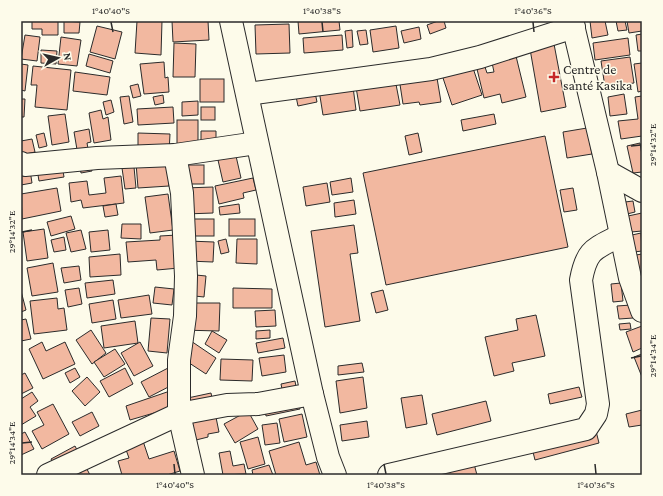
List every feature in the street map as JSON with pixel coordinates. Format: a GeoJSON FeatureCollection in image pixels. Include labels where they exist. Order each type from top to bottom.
{"type":"FeatureCollection","features":[{"type":"Feature","properties":{"kind":"street"},"geometry":{"type":"LineString","coordinates":[[231,21],[312,394],[328,457],[336,475]]}},
{"type":"Feature","properties":{"kind":"street"},"geometry":{"type":"LineString","coordinates":[[248,94],[431,69],[480,58],[573,24],[608,172],[633,290],[642,311]]}},
{"type":"Feature","properties":{"kind":"street"},"geometry":{"type":"LineString","coordinates":[[21,163],[25,165],[97,158],[175,155],[257,144]]}},
{"type":"Feature","properties":{"kind":"street"},"geometry":{"type":"LineString","coordinates":[[175,155],[182,193],[186,276],[185,316],[179,360],[179,414],[193,475]]}},
{"type":"Feature","properties":{"kind":"street"},"geometry":{"type":"LineString","coordinates":[[608,172],[642,191]]}},
{"type":"Feature","properties":{"kind":"street"},"geometry":{"type":"LineString","coordinates":[[389,475],[586,429],[596,414],[598,404],[581,280],[584,262],[592,250],[621,235]]}},
{"type":"Feature","properties":{"kind":"street"},"geometry":{"type":"LineString","coordinates":[[48,475],[179,414],[227,405],[258,404],[312,394]]}},
{"type":"Feature","properties":{"kind":"building"},"geometry":{"type":"Polygon","coordinates":[[[32,21],[58,21],[58,35],[42,35],[42,29],[32,29],[32,21]]]}},
{"type":"Feature","properties":{"kind":"building"},"geometry":{"type":"Polygon","coordinates":[[[64,21],[80,22],[79,33],[64,33],[64,21]]]}},
{"type":"Feature","properties":{"kind":"building"},"geometry":{"type":"Polygon","coordinates":[[[137,21],[162,21],[161,55],[135,53],[137,21]]]}},
{"type":"Feature","properties":{"kind":"building"},"geometry":{"type":"Polygon","coordinates":[[[172,21],[208,21],[209,40],[173,42],[172,21]]]}},
{"type":"Feature","properties":{"kind":"building"},"geometry":{"type":"Polygon","coordinates":[[[298,21],[339,21],[340,30],[299,34],[298,21]]]}},
{"type":"Feature","properties":{"kind":"building"},"geometry":{"type":"Polygon","coordinates":[[[438,21],[444,21],[446,28],[430,34],[427,25],[438,21]]]}},
{"type":"Feature","properties":{"kind":"building"},"geometry":{"type":"Polygon","coordinates":[[[590,21],[605,21],[608,35],[592,38],[590,21]]]}},
{"type":"Feature","properties":{"kind":"building"},"geometry":{"type":"Polygon","coordinates":[[[616,21],[625,21],[627,30],[618,31],[616,21]]]}},
{"type":"Feature","properties":{"kind":"building"},"geometry":{"type":"Polygon","coordinates":[[[627,21],[642,21],[642,31],[629,33],[627,21]]]}},
{"type":"Feature","properties":{"kind":"building"},"geometry":{"type":"Polygon","coordinates":[[[289,24],[290,53],[256,54],[255,25],[289,24]]]}},
{"type":"Feature","properties":{"kind":"building"},"geometry":{"type":"Polygon","coordinates":[[[97,26],[122,32],[115,59],[90,52],[97,26]]]}},
{"type":"Feature","properties":{"kind":"building"},"geometry":{"type":"Polygon","coordinates":[[[396,26],[399,48],[373,52],[370,30],[396,26]]]}},
{"type":"Feature","properties":{"kind":"building"},"geometry":{"type":"Polygon","coordinates":[[[419,27],[421,39],[404,43],[401,31],[419,27]]]}},
{"type":"Feature","properties":{"kind":"building"},"geometry":{"type":"Polygon","coordinates":[[[352,30],[353,47],[347,48],[345,31],[352,30]]]}},
{"type":"Feature","properties":{"kind":"building"},"geometry":{"type":"Polygon","coordinates":[[[366,30],[368,44],[360,45],[357,31],[366,30]]]}},
{"type":"Feature","properties":{"kind":"building"},"geometry":{"type":"Polygon","coordinates":[[[642,34],[642,51],[638,51],[636,35],[642,34]]]}},
{"type":"Feature","properties":{"kind":"building"},"geometry":{"type":"Polygon","coordinates":[[[25,35],[40,37],[37,61],[21,59],[25,35]]]}},
{"type":"Feature","properties":{"kind":"building"},"geometry":{"type":"Polygon","coordinates":[[[342,35],[343,50],[304,53],[303,38],[342,35]]]}},
{"type":"Feature","properties":{"kind":"building"},"geometry":{"type":"Polygon","coordinates":[[[61,37],[81,40],[77,66],[58,64],[61,37]]]}},
{"type":"Feature","properties":{"kind":"building"},"geometry":{"type":"Polygon","coordinates":[[[628,38],[630,55],[595,60],[593,43],[628,38]]]}},
{"type":"Feature","properties":{"kind":"building"},"geometry":{"type":"Polygon","coordinates":[[[174,43],[196,44],[195,77],[173,77],[174,43]]]}},
{"type":"Feature","properties":{"kind":"building"},"geometry":{"type":"Polygon","coordinates":[[[554,44],[566,107],[541,112],[530,49],[554,44]]]}},
{"type":"Feature","properties":{"kind":"building"},"geometry":{"type":"Polygon","coordinates":[[[41,50],[57,51],[56,64],[41,63],[41,50]]]}},
{"type":"Feature","properties":{"kind":"building"},"geometry":{"type":"Polygon","coordinates":[[[515,52],[526,97],[502,103],[500,94],[484,98],[477,69],[485,67],[487,73],[494,72],[491,58],[515,52]]]}},
{"type":"Feature","properties":{"kind":"building"},"geometry":{"type":"Polygon","coordinates":[[[89,54],[113,61],[110,73],[86,66],[89,54]]]}},
{"type":"Feature","properties":{"kind":"building"},"geometry":{"type":"Polygon","coordinates":[[[630,57],[634,83],[605,87],[601,61],[630,57]]]}},
{"type":"Feature","properties":{"kind":"building"},"geometry":{"type":"Polygon","coordinates":[[[470,59],[482,95],[452,105],[440,69],[470,59]]]}},
{"type":"Feature","properties":{"kind":"building"},"geometry":{"type":"Polygon","coordinates":[[[164,62],[165,78],[168,77],[169,92],[144,94],[140,64],[164,62]]]}},
{"type":"Feature","properties":{"kind":"building"},"geometry":{"type":"Polygon","coordinates":[[[642,63],[642,91],[638,92],[634,64],[642,63]]]}},
{"type":"Feature","properties":{"kind":"building"},"geometry":{"type":"Polygon","coordinates":[[[21,64],[28,65],[25,91],[21,90],[21,64]]]}},
{"type":"Feature","properties":{"kind":"building"},"geometry":{"type":"Polygon","coordinates":[[[33,66],[71,70],[67,110],[35,107],[37,85],[31,85],[33,66]]]}},
{"type":"Feature","properties":{"kind":"building"},"geometry":{"type":"Polygon","coordinates":[[[435,66],[441,102],[420,105],[419,102],[403,104],[399,78],[435,66]]]}},
{"type":"Feature","properties":{"kind":"building"},"geometry":{"type":"Polygon","coordinates":[[[75,72],[110,77],[107,95],[73,91],[75,72]]]}},
{"type":"Feature","properties":{"kind":"building"},"geometry":{"type":"Polygon","coordinates":[[[394,74],[400,105],[360,111],[355,81],[394,74]]]}},
{"type":"Feature","properties":{"kind":"building"},"geometry":{"type":"Polygon","coordinates":[[[312,78],[317,102],[298,106],[293,82],[312,78]]]}},
{"type":"Feature","properties":{"kind":"building"},"geometry":{"type":"Polygon","coordinates":[[[200,79],[224,79],[224,102],[200,102],[200,79]]]}},
{"type":"Feature","properties":{"kind":"building"},"geometry":{"type":"Polygon","coordinates":[[[352,79],[356,110],[323,115],[318,84],[352,79]]]}},
{"type":"Feature","properties":{"kind":"building"},"geometry":{"type":"Polygon","coordinates":[[[138,84],[141,96],[133,98],[130,86],[138,84]]]}},
{"type":"Feature","properties":{"kind":"building"},"geometry":{"type":"Polygon","coordinates":[[[624,94],[627,114],[610,116],[608,97],[624,94]]]}},
{"type":"Feature","properties":{"kind":"building"},"geometry":{"type":"Polygon","coordinates":[[[163,95],[164,103],[155,105],[153,97],[163,95]]]}},
{"type":"Feature","properties":{"kind":"building"},"geometry":{"type":"Polygon","coordinates":[[[129,96],[133,122],[124,124],[120,97],[129,96]]]}},
{"type":"Feature","properties":{"kind":"building"},"geometry":{"type":"Polygon","coordinates":[[[642,96],[642,136],[621,139],[618,121],[638,119],[635,97],[642,96]]]}},
{"type":"Feature","properties":{"kind":"building"},"geometry":{"type":"Polygon","coordinates":[[[21,99],[25,99],[24,117],[21,117],[21,99]]]}},
{"type":"Feature","properties":{"kind":"building"},"geometry":{"type":"Polygon","coordinates":[[[111,100],[114,112],[106,115],[103,102],[111,100]]]}},
{"type":"Feature","properties":{"kind":"building"},"geometry":{"type":"Polygon","coordinates":[[[198,101],[198,115],[182,116],[182,102],[198,101]]]}},
{"type":"Feature","properties":{"kind":"building"},"geometry":{"type":"Polygon","coordinates":[[[173,107],[174,123],[138,125],[137,109],[173,107]]]}},
{"type":"Feature","properties":{"kind":"building"},"geometry":{"type":"Polygon","coordinates":[[[201,107],[215,107],[215,120],[201,120],[201,107]]]}},
{"type":"Feature","properties":{"kind":"building"},"geometry":{"type":"Polygon","coordinates":[[[101,110],[103,119],[108,117],[111,140],[94,143],[89,113],[101,110]]]}},
{"type":"Feature","properties":{"kind":"building"},"geometry":{"type":"Polygon","coordinates":[[[65,114],[69,142],[52,145],[48,116],[65,114]]]}},
{"type":"Feature","properties":{"kind":"building"},"geometry":{"type":"Polygon","coordinates":[[[494,114],[496,124],[463,131],[461,120],[494,114]]]}},
{"type":"Feature","properties":{"kind":"building"},"geometry":{"type":"Polygon","coordinates":[[[177,120],[198,120],[198,144],[177,144],[177,120]]]}},
{"type":"Feature","properties":{"kind":"building"},"geometry":{"type":"Polygon","coordinates":[[[587,128],[592,154],[567,158],[563,132],[587,128]]]}},
{"type":"Feature","properties":{"kind":"building"},"geometry":{"type":"Polygon","coordinates":[[[89,129],[91,142],[87,143],[92,171],[81,173],[74,132],[89,129]]]}},
{"type":"Feature","properties":{"kind":"building"},"geometry":{"type":"Polygon","coordinates":[[[201,131],[216,131],[216,158],[201,159],[201,131]]]}},
{"type":"Feature","properties":{"kind":"building"},"geometry":{"type":"Polygon","coordinates":[[[44,133],[47,146],[39,148],[36,135],[44,133]]]}},
{"type":"Feature","properties":{"kind":"building"},"geometry":{"type":"Polygon","coordinates":[[[138,133],[170,134],[169,153],[138,153],[138,133]]]}},
{"type":"Feature","properties":{"kind":"building"},"geometry":{"type":"Polygon","coordinates":[[[418,133],[422,152],[409,155],[405,136],[418,133]]]}},
{"type":"Feature","properties":{"kind":"building"},"geometry":{"type":"Polygon","coordinates":[[[545,136],[568,247],[386,285],[363,173],[545,136]]]}},
{"type":"Feature","properties":{"kind":"building"},"geometry":{"type":"Polygon","coordinates":[[[32,139],[35,152],[21,155],[21,141],[32,139]]]}},
{"type":"Feature","properties":{"kind":"building"},"geometry":{"type":"Polygon","coordinates":[[[640,143],[642,172],[633,173],[627,146],[640,143]]]}},
{"type":"Feature","properties":{"kind":"building"},"geometry":{"type":"Polygon","coordinates":[[[60,153],[64,177],[39,181],[37,169],[60,153]]]}},
{"type":"Feature","properties":{"kind":"building"},"geometry":{"type":"Polygon","coordinates":[[[236,156],[241,178],[223,182],[218,160],[236,156]]]}},
{"type":"Feature","properties":{"kind":"building"},"geometry":{"type":"Polygon","coordinates":[[[168,161],[169,186],[138,188],[136,163],[168,161]]]}},
{"type":"Feature","properties":{"kind":"building"},"geometry":{"type":"Polygon","coordinates":[[[181,165],[204,165],[204,184],[181,184],[181,165]]]}},
{"type":"Feature","properties":{"kind":"building"},"geometry":{"type":"Polygon","coordinates":[[[134,167],[136,188],[125,189],[122,168],[134,167]]]}},
{"type":"Feature","properties":{"kind":"building"},"geometry":{"type":"Polygon","coordinates":[[[30,170],[32,183],[21,185],[21,171],[30,170]]]}},
{"type":"Feature","properties":{"kind":"building"},"geometry":{"type":"Polygon","coordinates":[[[121,176],[124,203],[83,208],[81,200],[71,202],[69,183],[87,181],[89,195],[106,193],[104,178],[121,176]]]}},
{"type":"Feature","properties":{"kind":"building"},"geometry":{"type":"Polygon","coordinates":[[[253,178],[256,190],[243,193],[244,198],[219,204],[215,186],[253,178]]]}},
{"type":"Feature","properties":{"kind":"building"},"geometry":{"type":"Polygon","coordinates":[[[351,178],[353,192],[332,195],[330,182],[351,178]]]}},
{"type":"Feature","properties":{"kind":"building"},"geometry":{"type":"Polygon","coordinates":[[[327,183],[330,202],[306,206],[303,187],[327,183]]]}},
{"type":"Feature","properties":{"kind":"building"},"geometry":{"type":"Polygon","coordinates":[[[213,187],[213,213],[185,214],[184,188],[213,187]]]}},
{"type":"Feature","properties":{"kind":"building"},"geometry":{"type":"Polygon","coordinates":[[[57,188],[61,211],[22,219],[21,194],[57,188]]]}},
{"type":"Feature","properties":{"kind":"building"},"geometry":{"type":"Polygon","coordinates":[[[573,188],[577,210],[564,212],[560,190],[573,188]]]}},
{"type":"Feature","properties":{"kind":"building"},"geometry":{"type":"Polygon","coordinates":[[[168,194],[173,230],[150,233],[145,197],[168,194]]]}},
{"type":"Feature","properties":{"kind":"building"},"geometry":{"type":"Polygon","coordinates":[[[354,200],[356,214],[335,217],[334,203],[354,200]]]}},
{"type":"Feature","properties":{"kind":"building"},"geometry":{"type":"Polygon","coordinates":[[[633,201],[635,212],[627,214],[625,202],[633,201]]]}},
{"type":"Feature","properties":{"kind":"building"},"geometry":{"type":"Polygon","coordinates":[[[116,204],[118,215],[105,217],[103,206],[116,204]]]}},
{"type":"Feature","properties":{"kind":"building"},"geometry":{"type":"Polygon","coordinates":[[[239,204],[240,213],[220,215],[219,207],[239,204]]]}},
{"type":"Feature","properties":{"kind":"building"},"geometry":{"type":"Polygon","coordinates":[[[642,213],[642,231],[631,232],[628,216],[642,213]]]}},
{"type":"Feature","properties":{"kind":"building"},"geometry":{"type":"Polygon","coordinates":[[[71,216],[75,229],[51,236],[47,222],[71,216]]]}},
{"type":"Feature","properties":{"kind":"building"},"geometry":{"type":"Polygon","coordinates":[[[182,219],[214,219],[214,236],[182,236],[182,219]]]}},
{"type":"Feature","properties":{"kind":"building"},"geometry":{"type":"Polygon","coordinates":[[[229,219],[255,219],[255,236],[229,236],[229,219]]]}},
{"type":"Feature","properties":{"kind":"building"},"geometry":{"type":"Polygon","coordinates":[[[122,224],[141,224],[141,239],[121,238],[122,224]]]}},
{"type":"Feature","properties":{"kind":"building"},"geometry":{"type":"Polygon","coordinates":[[[354,225],[358,253],[350,254],[360,321],[325,327],[311,231],[354,225]]]}},
{"type":"Feature","properties":{"kind":"building"},"geometry":{"type":"Polygon","coordinates":[[[44,229],[48,258],[27,261],[23,232],[44,229]]]}},
{"type":"Feature","properties":{"kind":"building"},"geometry":{"type":"Polygon","coordinates":[[[81,230],[86,249],[71,252],[66,233],[81,230]]]}},
{"type":"Feature","properties":{"kind":"building"},"geometry":{"type":"Polygon","coordinates":[[[108,230],[110,250],[91,252],[89,232],[108,230]]]}},
{"type":"Feature","properties":{"kind":"building"},"geometry":{"type":"Polygon","coordinates":[[[641,233],[642,251],[634,252],[632,235],[641,233]]]}},
{"type":"Feature","properties":{"kind":"building"},"geometry":{"type":"Polygon","coordinates":[[[177,235],[179,268],[157,270],[156,260],[128,262],[126,242],[160,240],[160,236],[177,235]]]}},
{"type":"Feature","properties":{"kind":"building"},"geometry":{"type":"Polygon","coordinates":[[[64,237],[66,250],[54,252],[51,240],[64,237]]]}},
{"type":"Feature","properties":{"kind":"building"},"geometry":{"type":"Polygon","coordinates":[[[226,239],[229,252],[221,254],[218,241],[226,239]]]}},
{"type":"Feature","properties":{"kind":"building"},"geometry":{"type":"Polygon","coordinates":[[[237,239],[257,239],[257,264],[236,263],[237,239]]]}},
{"type":"Feature","properties":{"kind":"building"},"geometry":{"type":"Polygon","coordinates":[[[188,241],[214,242],[213,262],[187,261],[188,241]]]}},
{"type":"Feature","properties":{"kind":"building"},"geometry":{"type":"Polygon","coordinates":[[[120,254],[121,275],[90,277],[89,257],[120,254]]]}},
{"type":"Feature","properties":{"kind":"building"},"geometry":{"type":"Polygon","coordinates":[[[642,254],[642,285],[636,255],[642,254]]]}},
{"type":"Feature","properties":{"kind":"building"},"geometry":{"type":"Polygon","coordinates":[[[53,263],[58,292],[32,296],[27,268],[53,263]]]}},
{"type":"Feature","properties":{"kind":"building"},"geometry":{"type":"Polygon","coordinates":[[[79,266],[81,280],[64,283],[61,268],[79,266]]]}},
{"type":"Feature","properties":{"kind":"building"},"geometry":{"type":"Polygon","coordinates":[[[186,274],[206,276],[204,297],[185,295],[186,274]]]}},
{"type":"Feature","properties":{"kind":"building"},"geometry":{"type":"Polygon","coordinates":[[[113,280],[115,294],[87,298],[85,283],[113,280]]]}},
{"type":"Feature","properties":{"kind":"building"},"geometry":{"type":"Polygon","coordinates":[[[621,283],[623,301],[613,302],[611,284],[621,283]]]}},
{"type":"Feature","properties":{"kind":"building"},"geometry":{"type":"Polygon","coordinates":[[[155,287],[174,289],[172,305],[153,303],[155,287]]]}},
{"type":"Feature","properties":{"kind":"building"},"geometry":{"type":"Polygon","coordinates":[[[79,288],[82,304],[68,307],[65,290],[79,288]]]}},
{"type":"Feature","properties":{"kind":"building"},"geometry":{"type":"Polygon","coordinates":[[[233,288],[272,289],[272,308],[233,308],[233,288]]]}},
{"type":"Feature","properties":{"kind":"building"},"geometry":{"type":"Polygon","coordinates":[[[383,290],[388,310],[376,313],[371,293],[383,290]]]}},
{"type":"Feature","properties":{"kind":"building"},"geometry":{"type":"Polygon","coordinates":[[[21,291],[26,310],[21,312],[21,291]]]}},
{"type":"Feature","properties":{"kind":"building"},"geometry":{"type":"Polygon","coordinates":[[[149,295],[152,314],[121,318],[118,300],[149,295]]]}},
{"type":"Feature","properties":{"kind":"building"},"geometry":{"type":"Polygon","coordinates":[[[57,298],[58,309],[64,308],[67,330],[34,334],[30,301],[57,298]]]}},
{"type":"Feature","properties":{"kind":"building"},"geometry":{"type":"Polygon","coordinates":[[[113,300],[116,319],[92,323],[89,304],[113,300]]]}},
{"type":"Feature","properties":{"kind":"building"},"geometry":{"type":"Polygon","coordinates":[[[182,303],[220,303],[219,331],[181,330],[182,303]]]}},
{"type":"Feature","properties":{"kind":"building"},"geometry":{"type":"Polygon","coordinates":[[[631,305],[633,318],[619,319],[617,306],[631,305]]]}},
{"type":"Feature","properties":{"kind":"building"},"geometry":{"type":"Polygon","coordinates":[[[275,310],[276,326],[256,327],[255,311],[275,310]]]}},
{"type":"Feature","properties":{"kind":"building"},"geometry":{"type":"Polygon","coordinates":[[[536,315],[545,356],[512,363],[514,371],[494,376],[485,337],[518,330],[516,319],[536,315]]]}},
{"type":"Feature","properties":{"kind":"building"},"geometry":{"type":"Polygon","coordinates":[[[151,318],[170,319],[167,353],[148,351],[151,318]]]}},
{"type":"Feature","properties":{"kind":"building"},"geometry":{"type":"Polygon","coordinates":[[[26,319],[31,339],[21,341],[21,320],[26,319]]]}},
{"type":"Feature","properties":{"kind":"building"},"geometry":{"type":"Polygon","coordinates":[[[135,321],[138,343],[104,348],[101,326],[135,321]]]}},
{"type":"Feature","properties":{"kind":"building"},"geometry":{"type":"Polygon","coordinates":[[[630,323],[631,329],[620,330],[619,324],[630,323]]]}},
{"type":"Feature","properties":{"kind":"building"},"geometry":{"type":"Polygon","coordinates":[[[642,326],[642,348],[633,352],[626,332],[642,326]]]}},
{"type":"Feature","properties":{"kind":"building"},"geometry":{"type":"Polygon","coordinates":[[[91,330],[106,353],[92,364],[76,340],[91,330]]]}},
{"type":"Feature","properties":{"kind":"building"},"geometry":{"type":"Polygon","coordinates":[[[270,330],[270,338],[256,339],[256,331],[270,330]]]}},
{"type":"Feature","properties":{"kind":"building"},"geometry":{"type":"Polygon","coordinates":[[[212,331],[227,340],[219,353],[205,344],[212,331]]]}},
{"type":"Feature","properties":{"kind":"building"},"geometry":{"type":"Polygon","coordinates":[[[283,338],[285,348],[258,353],[256,343],[283,338]]]}},
{"type":"Feature","properties":{"kind":"building"},"geometry":{"type":"Polygon","coordinates":[[[188,339],[216,358],[206,374],[177,355],[188,339]]]}},
{"type":"Feature","properties":{"kind":"building"},"geometry":{"type":"Polygon","coordinates":[[[42,342],[46,351],[65,342],[75,364],[43,379],[29,349],[42,342]]]}},
{"type":"Feature","properties":{"kind":"building"},"geometry":{"type":"Polygon","coordinates":[[[140,342],[153,366],[134,376],[121,353],[140,342]]]}},
{"type":"Feature","properties":{"kind":"building"},"geometry":{"type":"Polygon","coordinates":[[[115,349],[125,364],[104,377],[94,362],[115,349]]]}},
{"type":"Feature","properties":{"kind":"building"},"geometry":{"type":"Polygon","coordinates":[[[642,354],[642,377],[634,357],[642,354]]]}},
{"type":"Feature","properties":{"kind":"building"},"geometry":{"type":"Polygon","coordinates":[[[284,355],[286,372],[262,376],[259,358],[284,355]]]}},
{"type":"Feature","properties":{"kind":"building"},"geometry":{"type":"Polygon","coordinates":[[[221,359],[253,360],[252,381],[220,380],[221,359]]]}},
{"type":"Feature","properties":{"kind":"building"},"geometry":{"type":"Polygon","coordinates":[[[362,363],[364,372],[338,375],[338,366],[362,363]]]}},
{"type":"Feature","properties":{"kind":"building"},"geometry":{"type":"Polygon","coordinates":[[[170,367],[178,382],[149,397],[141,382],[170,367]]]}},
{"type":"Feature","properties":{"kind":"building"},"geometry":{"type":"Polygon","coordinates":[[[75,368],[80,377],[70,383],[65,373],[75,368]]]}},
{"type":"Feature","properties":{"kind":"building"},"geometry":{"type":"Polygon","coordinates":[[[125,368],[133,384],[109,397],[100,381],[125,368]]]}},
{"type":"Feature","properties":{"kind":"building"},"geometry":{"type":"Polygon","coordinates":[[[25,373],[33,388],[21,394],[21,375],[25,373]]]}},
{"type":"Feature","properties":{"kind":"building"},"geometry":{"type":"Polygon","coordinates":[[[87,377],[100,392],[85,406],[72,391],[87,377]]]}},
{"type":"Feature","properties":{"kind":"building"},"geometry":{"type":"Polygon","coordinates":[[[363,377],[367,408],[340,413],[336,381],[363,377]]]}},
{"type":"Feature","properties":{"kind":"building"},"geometry":{"type":"Polygon","coordinates":[[[295,381],[300,409],[266,416],[263,398],[283,394],[281,384],[295,381]]]}},
{"type":"Feature","properties":{"kind":"building"},"geometry":{"type":"Polygon","coordinates":[[[579,387],[582,397],[550,404],[548,394],[579,387]]]}},
{"type":"Feature","properties":{"kind":"building"},"geometry":{"type":"Polygon","coordinates":[[[170,391],[180,423],[158,429],[154,413],[130,420],[126,406],[170,391]]]}},
{"type":"Feature","properties":{"kind":"building"},"geometry":{"type":"Polygon","coordinates":[[[32,392],[38,401],[30,407],[36,416],[21,425],[21,399],[32,392]]]}},
{"type":"Feature","properties":{"kind":"building"},"geometry":{"type":"Polygon","coordinates":[[[211,393],[219,432],[208,434],[208,437],[188,442],[183,399],[211,393]]]}},
{"type":"Feature","properties":{"kind":"building"},"geometry":{"type":"Polygon","coordinates":[[[422,395],[427,424],[406,428],[401,398],[422,395]]]}},
{"type":"Feature","properties":{"kind":"building"},"geometry":{"type":"Polygon","coordinates":[[[486,401],[491,421],[437,435],[432,414],[486,401]]]}},
{"type":"Feature","properties":{"kind":"building"},"geometry":{"type":"Polygon","coordinates":[[[53,404],[69,434],[42,449],[32,431],[44,425],[37,412],[53,404]]]}},
{"type":"Feature","properties":{"kind":"building"},"geometry":{"type":"Polygon","coordinates":[[[642,410],[642,425],[629,427],[626,414],[642,410]]]}},
{"type":"Feature","properties":{"kind":"building"},"geometry":{"type":"Polygon","coordinates":[[[248,411],[258,429],[235,443],[224,424],[248,411]]]}},
{"type":"Feature","properties":{"kind":"building"},"geometry":{"type":"Polygon","coordinates":[[[92,412],[99,426],[80,436],[72,422],[92,412]]]}},
{"type":"Feature","properties":{"kind":"building"},"geometry":{"type":"Polygon","coordinates":[[[302,414],[307,437],[284,442],[279,419],[302,414]]]}},
{"type":"Feature","properties":{"kind":"building"},"geometry":{"type":"Polygon","coordinates":[[[367,421],[369,437],[342,441],[340,425],[367,421]]]}},
{"type":"Feature","properties":{"kind":"building"},"geometry":{"type":"Polygon","coordinates":[[[277,423],[280,443],[265,445],[262,425],[277,423]]]}},
{"type":"Feature","properties":{"kind":"building"},"geometry":{"type":"Polygon","coordinates":[[[595,427],[599,443],[535,460],[531,444],[595,427]]]}},
{"type":"Feature","properties":{"kind":"building"},"geometry":{"type":"Polygon","coordinates":[[[25,432],[34,449],[21,455],[21,434],[25,432]]]}},
{"type":"Feature","properties":{"kind":"building"},"geometry":{"type":"Polygon","coordinates":[[[258,437],[265,464],[248,469],[240,442],[258,437]]]}},
{"type":"Feature","properties":{"kind":"building"},"geometry":{"type":"Polygon","coordinates":[[[143,441],[149,459],[174,451],[180,471],[167,475],[122,475],[118,461],[129,458],[125,447],[143,441]]]}},
{"type":"Feature","properties":{"kind":"building"},"geometry":{"type":"Polygon","coordinates":[[[299,442],[306,465],[316,462],[320,475],[276,475],[269,451],[299,442]]]}},
{"type":"Feature","properties":{"kind":"building"},"geometry":{"type":"Polygon","coordinates":[[[75,446],[90,475],[67,475],[56,469],[51,459],[75,446]]]}},
{"type":"Feature","properties":{"kind":"building"},"geometry":{"type":"Polygon","coordinates":[[[230,451],[233,466],[244,464],[246,474],[223,475],[219,453],[230,451]]]}},
{"type":"Feature","properties":{"kind":"building"},"geometry":{"type":"Polygon","coordinates":[[[473,460],[477,475],[443,475],[441,467],[473,460]]]}},
{"type":"Feature","properties":{"kind":"building"},"geometry":{"type":"Polygon","coordinates":[[[269,465],[273,475],[253,475],[252,470],[269,465]]]}},
{"type":"Feature","properties":{"kind":"place","name":"Centre de santé Kasika"},"geometry":{"type":"Point","coordinates":[554,77]}}]}
